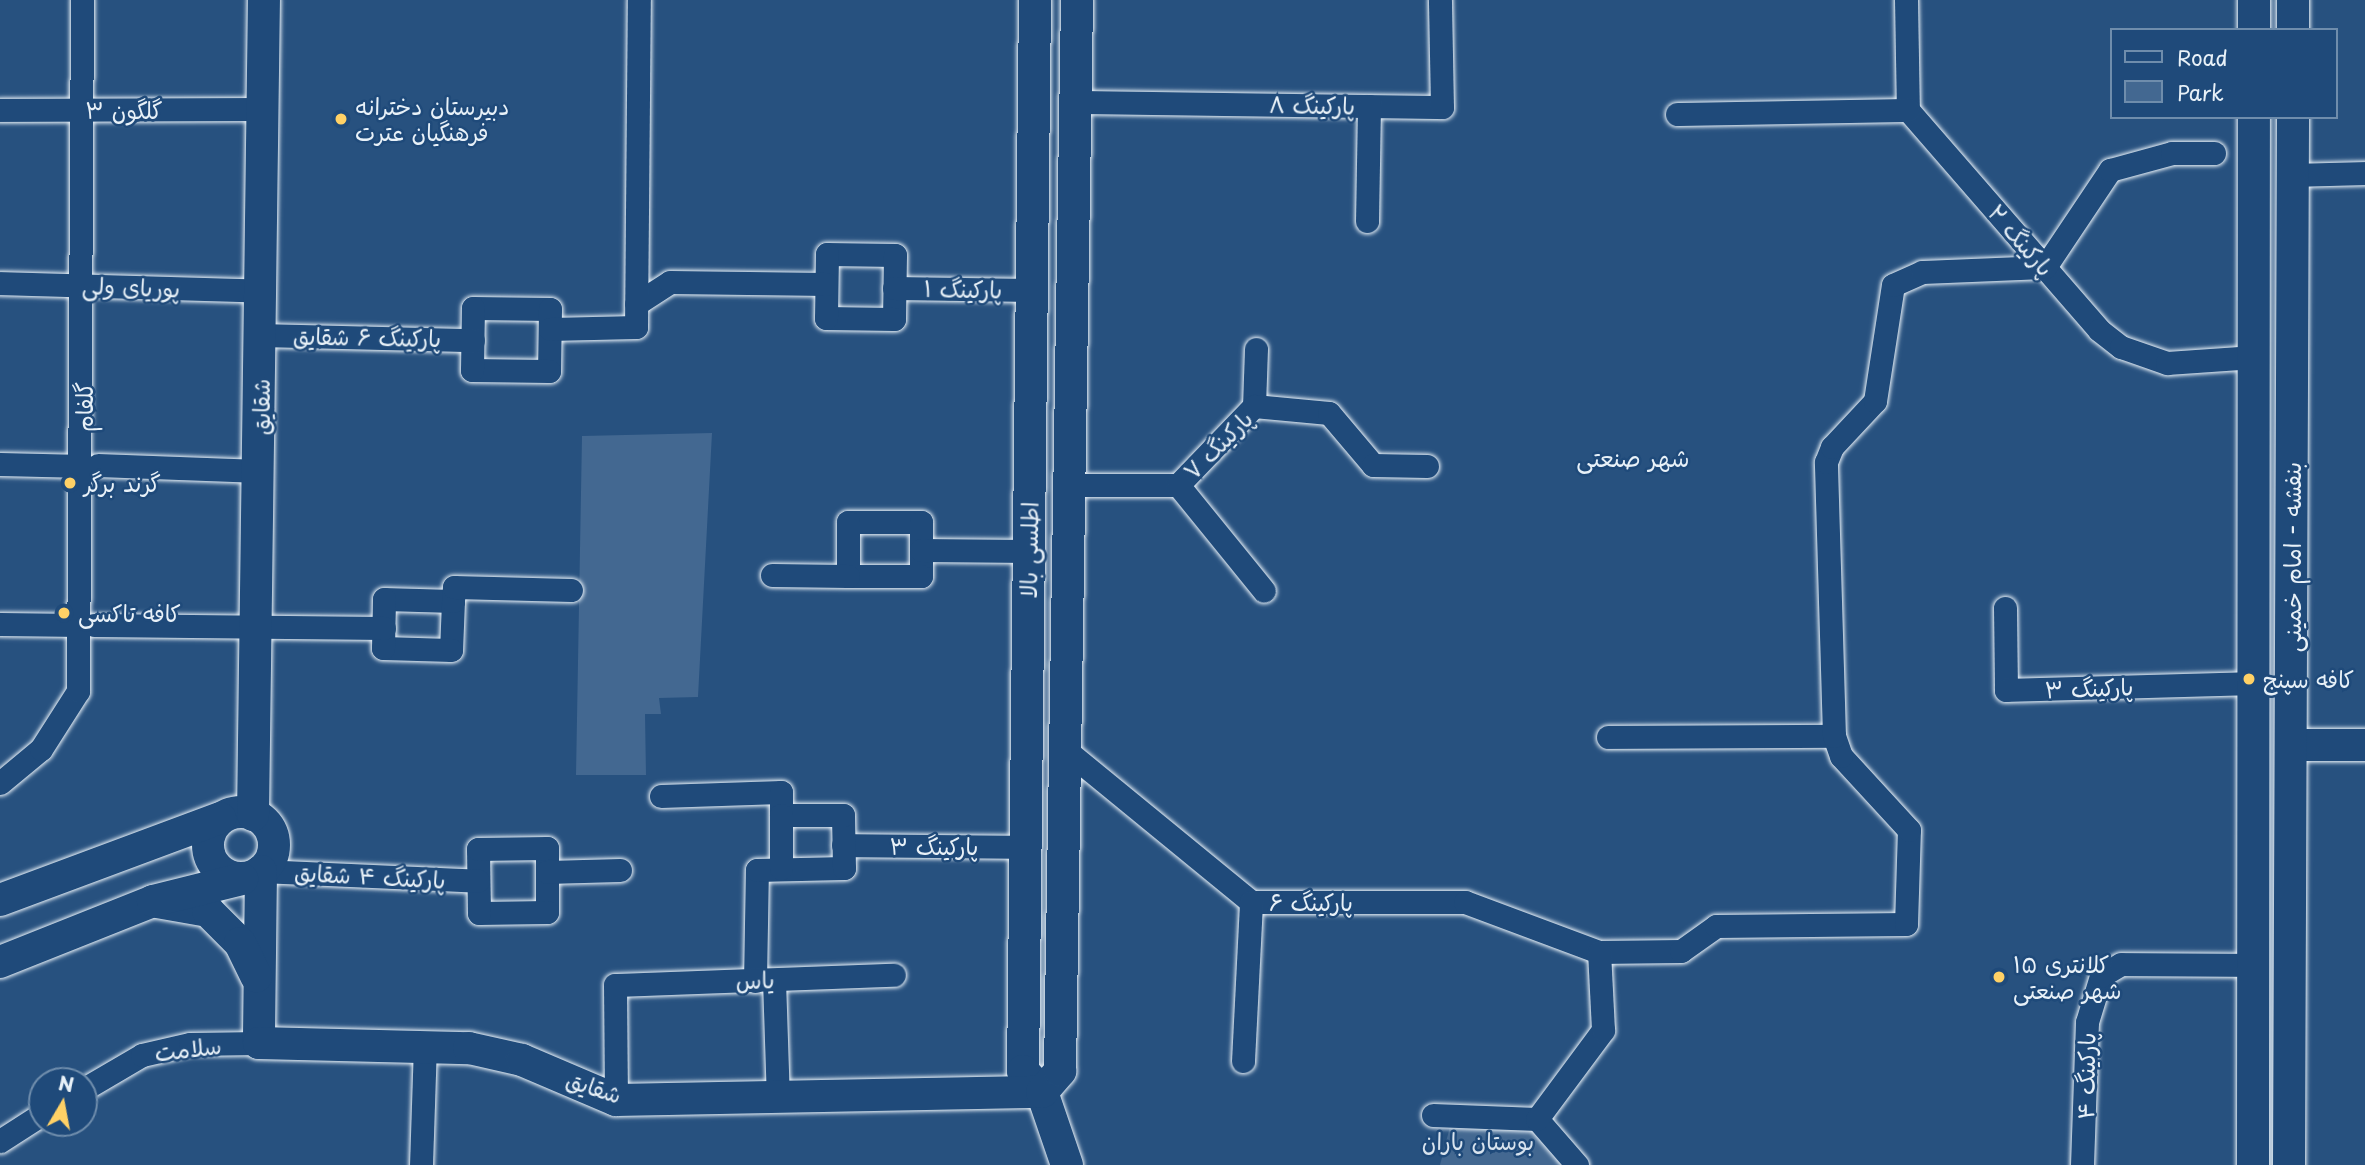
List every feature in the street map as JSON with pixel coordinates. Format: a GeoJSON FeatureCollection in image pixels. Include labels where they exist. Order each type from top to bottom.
{"type":"FeatureCollection","features":[{"type":"Feature","properties":{"kind":"street","name":"گلفام"},"geometry":{"type":"LineString","coordinates":[[0,783],[41,749],[78,691],[87,625],[91,466],[83,285],[82,0]]}},
{"type":"Feature","properties":{"kind":"street","name":"شقایق"},"geometry":{"type":"LineString","coordinates":[[253,815],[259,629],[264,0]]}},
{"type":"Feature","properties":{"kind":"street"},"geometry":{"type":"LineString","coordinates":[[550,330],[636,327],[639,0]]}},
{"type":"Feature","properties":{"kind":"street","name":"اطلسی بالا"},"geometry":{"type":"LineString","coordinates":[[1035,0],[1023,1071],[1042,1092],[1067,1165]]}},
{"type":"Feature","properties":{"kind":"street","name":"اطلسی بالا"},"geometry":{"type":"LineString","coordinates":[[1042,1092],[1059,1071],[1068,752],[1068,485],[1077,0]]}},
{"type":"Feature","properties":{"kind":"street","name":"پارکینگ ۸"},"geometry":{"type":"LineString","coordinates":[[1075,102],[1443,107],[1440,0]]}},
{"type":"Feature","properties":{"kind":"street"},"geometry":{"type":"LineString","coordinates":[[1677,114],[1908,110],[1906,0]]}},
{"type":"Feature","properties":{"kind":"street"},"geometry":{"type":"LineString","coordinates":[[2254,0],[2254,28]]}},
{"type":"Feature","properties":{"kind":"street"},"geometry":{"type":"LineString","coordinates":[[2293,0],[2293,28]]}},
{"type":"Feature","properties":{"kind":"street"},"geometry":{"type":"LineString","coordinates":[[1367,221],[1369,106]]}},
{"type":"Feature","properties":{"kind":"street","name":"گلگون ۳"},"geometry":{"type":"LineString","coordinates":[[0,110],[249,109]]}},
{"type":"Feature","properties":{"kind":"street","name":"پارکینگ ۲"},"geometry":{"type":"LineString","coordinates":[[1908,110],[2099,330],[2142,357],[2167,363],[2254,357]]}},
{"type":"Feature","properties":{"kind":"street","name":"بنفشه - امام خمینی"},"geometry":{"type":"LineString","coordinates":[[2253,1165],[2254,119]]}},
{"type":"Feature","properties":{"kind":"street","name":"بنفشه - امام خمینی"},"geometry":{"type":"LineString","coordinates":[[2289,1165],[2293,119]]}},
{"type":"Feature","properties":{"kind":"street"},"geometry":{"type":"LineString","coordinates":[[1537,1119],[1603,1030],[1599,953],[1681,951],[1716,926],[1906,924],[1909,830],[1841,756],[1834,736],[1826,462],[1832,447],[1875,401],[1893,285],[1922,272],[2045,267],[2110,170],[2172,153],[2214,153]]}},
{"type":"Feature","properties":{"kind":"street"},"geometry":{"type":"LineString","coordinates":[[2293,175],[2365,173]]}},
{"type":"Feature","properties":{"kind":"street"},"geometry":{"type":"LineString","coordinates":[[827,254],[895,255],[894,319],[826,318],[827,284],[827,254]]}},
{"type":"Feature","properties":{"kind":"street"},"geometry":{"type":"LineString","coordinates":[[636,304],[670,282],[827,284]]}},
{"type":"Feature","properties":{"kind":"street","name":"پوریای ولی"},"geometry":{"type":"LineString","coordinates":[[0,283],[262,291]]}},
{"type":"Feature","properties":{"kind":"street","name":"پارکینگ ۱"},"geometry":{"type":"LineString","coordinates":[[894,288],[1032,290]]}},
{"type":"Feature","properties":{"kind":"street"},"geometry":{"type":"LineString","coordinates":[[473,308],[550,309],[550,330],[549,371],[472,370],[473,308]]}},
{"type":"Feature","properties":{"kind":"street","name":"پارکینگ ۶ شقایق"},"geometry":{"type":"LineString","coordinates":[[261,335],[472,340]]}},
{"type":"Feature","properties":{"kind":"street"},"geometry":{"type":"LineString","coordinates":[[1254,406],[1256,349]]}},
{"type":"Feature","properties":{"kind":"street","name":"پارکینگ ۷"},"geometry":{"type":"LineString","coordinates":[[1068,485],[1178,485],[1254,406],[1329,413],[1373,465],[1427,466]]}},
{"type":"Feature","properties":{"kind":"street"},"geometry":{"type":"LineString","coordinates":[[0,464],[260,471]]}},
{"type":"Feature","properties":{"kind":"street"},"geometry":{"type":"LineString","coordinates":[[1178,485],[1264,591]]}},
{"type":"Feature","properties":{"kind":"street"},"geometry":{"type":"LineString","coordinates":[[772,575],[848,576],[921,576],[921,522],[848,522],[848,576]]}},
{"type":"Feature","properties":{"kind":"street"},"geometry":{"type":"LineString","coordinates":[[922,550],[1029,551]]}},
{"type":"Feature","properties":{"kind":"street"},"geometry":{"type":"LineString","coordinates":[[453,601],[384,599],[383,648],[451,650],[454,587],[571,590]]}},
{"type":"Feature","properties":{"kind":"street","name":"پارکینگ ۳"},"geometry":{"type":"LineString","coordinates":[[2005,608],[2007,690],[2253,683]]}},
{"type":"Feature","properties":{"kind":"street"},"geometry":{"type":"LineString","coordinates":[[0,624],[259,629],[384,628]]}},
{"type":"Feature","properties":{"kind":"street"},"geometry":{"type":"LineString","coordinates":[[1608,737],[1834,736]]}},
{"type":"Feature","properties":{"kind":"street"},"geometry":{"type":"LineString","coordinates":[[2292,745],[2365,745]]}},
{"type":"Feature","properties":{"kind":"street"},"geometry":{"type":"LineString","coordinates":[[1028,751],[1068,752]]}},
{"type":"Feature","properties":{"kind":"street","name":"پارکینگ ۶"},"geometry":{"type":"LineString","coordinates":[[1068,752],[1251,902],[1465,902],[1599,953]]}},
{"type":"Feature","properties":{"kind":"street"},"geometry":{"type":"LineString","coordinates":[[661,796],[781,792],[781,868]]}},
{"type":"Feature","properties":{"kind":"street"},"geometry":{"type":"LineString","coordinates":[[778,1100],[757,870],[844,868],[843,814],[781,815]]}},
{"type":"Feature","properties":{"kind":"street"},"geometry":{"type":"LineString","coordinates":[[0,900],[220,818],[253,815],[274,841],[252,875],[259,1043]]}},
{"type":"Feature","properties":{"kind":"street"},"geometry":{"type":"LineString","coordinates":[[220,818],[209,836],[210,857],[223,873],[252,875]]}},
{"type":"Feature","properties":{"kind":"street","name":"پارکینگ ۳"},"geometry":{"type":"LineString","coordinates":[[843,845],[1025,846]]}},
{"type":"Feature","properties":{"kind":"street"},"geometry":{"type":"LineString","coordinates":[[547,848],[547,872],[547,912],[479,913],[478,849],[547,848]]}},
{"type":"Feature","properties":{"kind":"street"},"geometry":{"type":"LineString","coordinates":[[547,872],[620,870]]}},
{"type":"Feature","properties":{"kind":"street"},"geometry":{"type":"LineString","coordinates":[[0,962],[153,901],[252,875]]}},
{"type":"Feature","properties":{"kind":"street","name":"پارکینگ ۴ شقایق"},"geometry":{"type":"LineString","coordinates":[[252,875],[478,881]]}},
{"type":"Feature","properties":{"kind":"street"},"geometry":{"type":"LineString","coordinates":[[153,901],[208,911],[240,943],[257,977]]}},
{"type":"Feature","properties":{"kind":"street"},"geometry":{"type":"LineString","coordinates":[[1243,1061],[1251,902]]}},
{"type":"Feature","properties":{"kind":"street","name":"پارکینگ ۴"},"geometry":{"type":"LineString","coordinates":[[2082,1165],[2087,1022],[2101,976],[2121,964],[2253,965]]}},
{"type":"Feature","properties":{"kind":"street","name":"یاس"},"geometry":{"type":"LineString","coordinates":[[616,1100],[615,985],[894,975]]}},
{"type":"Feature","properties":{"kind":"street","name":"شقایق"},"geometry":{"type":"LineString","coordinates":[[259,1043],[425,1047],[522,1060],[616,1100],[778,1100],[1042,1092]]}},
{"type":"Feature","properties":{"kind":"street","name":"سلامت"},"geometry":{"type":"LineString","coordinates":[[98,1081],[142,1055],[190,1044],[259,1043]]}},
{"type":"Feature","properties":{"kind":"street"},"geometry":{"type":"LineString","coordinates":[[421,1165],[425,1047]]}},
{"type":"Feature","properties":{"kind":"street"},"geometry":{"type":"LineString","coordinates":[[1433,1115],[1537,1119],[1577,1165]]}},
{"type":"Feature","properties":{"kind":"street"},"geometry":{"type":"LineString","coordinates":[[0,1141],[28,1123]]}},
{"type":"Feature","properties":{"kind":"green space"},"geometry":{"type":"Polygon","coordinates":[[[712,433],[698,697],[659,698],[661,714],[645,714],[646,775],[576,775],[582,436],[712,433]]]}},
{"type":"Feature","properties":{"kind":"green space","name":"بوستان باران"},"geometry":{"type":"Polygon","coordinates":[[[1453,1115],[1501,1119],[1548,1137],[1585,1165],[1440,1165],[1453,1115]]]}},
{"type":"Feature","properties":{"kind":"place","name":"دبیرستان دخترانه فرهنگیان عترت"},"geometry":{"type":"Point","coordinates":[341,119]}},
{"type":"Feature","properties":{"kind":"place","name":"گرند برگر"},"geometry":{"type":"Point","coordinates":[70,483]}},
{"type":"Feature","properties":{"kind":"place","name":"کافه تاکسی"},"geometry":{"type":"Point","coordinates":[64,613]}},
{"type":"Feature","properties":{"kind":"place","name":"کافه سپنج"},"geometry":{"type":"Point","coordinates":[2249,679]}},
{"type":"Feature","properties":{"kind":"place","name":"کلانتری ۱۵ شهر صنعتی"},"geometry":{"type":"Point","coordinates":[1999,977]}},
{"type":"Feature","properties":{"kind":"district","name":"شهر صنعتی"},"geometry":{"type":"Point","coordinates":[1633,458]}}]}
